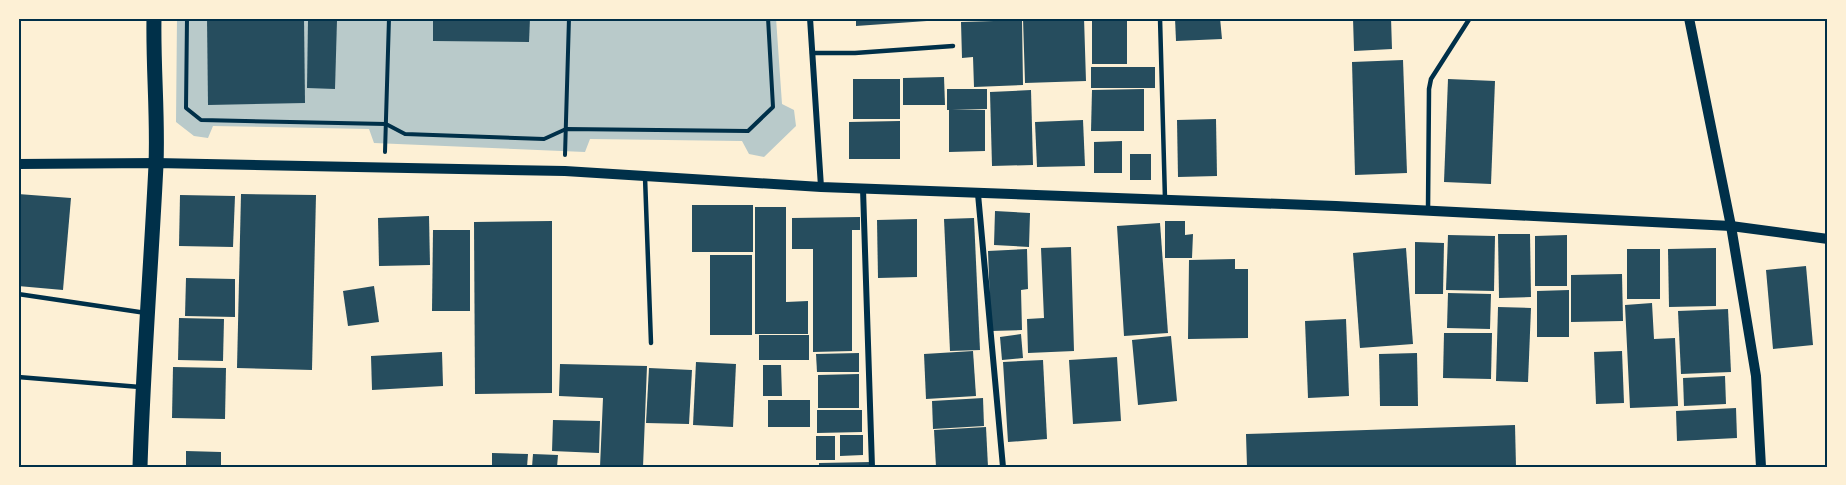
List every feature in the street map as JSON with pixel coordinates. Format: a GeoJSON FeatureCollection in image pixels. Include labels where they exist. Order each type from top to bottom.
{"type":"FeatureCollection","features":[{"type":"Feature","properties":{"kind":"main road"},"geometry":{"type":"LineString","coordinates":[[140,467],[142,388],[156,163],[154,18]]}},
{"type":"Feature","properties":{"kind":"street"},"geometry":{"type":"LineString","coordinates":[[810,18],[820,187]]}},
{"type":"Feature","properties":{"kind":"street"},"geometry":{"type":"LineString","coordinates":[[1689,18],[1731,226],[1756,376],[1761,467]]}},
{"type":"Feature","properties":{"kind":"street"},"geometry":{"type":"LineString","coordinates":[[18,164],[156,163],[565,171],[820,187],[1428,210],[1731,226],[1828,239]]}},
{"type":"Feature","properties":{"kind":"street"},"geometry":{"type":"LineString","coordinates":[[863,189],[872,467]]}},
{"type":"Feature","properties":{"kind":"street"},"geometry":{"type":"LineString","coordinates":[[978,194],[1003,467]]}},
{"type":"Feature","properties":{"kind":"lane"},"geometry":{"type":"LineString","coordinates":[[1160,18],[1165,199]]}},
{"type":"Feature","properties":{"kind":"lane"},"geometry":{"type":"LineString","coordinates":[[1428,210],[1431,79],[1470,18]]}},
{"type":"Feature","properties":{"kind":"lane"},"geometry":{"type":"LineString","coordinates":[[812,52],[855,53],[953,46]]}},
{"type":"Feature","properties":{"kind":"lane"},"geometry":{"type":"LineString","coordinates":[[645,177],[651,343]]}},
{"type":"Feature","properties":{"kind":"lane"},"geometry":{"type":"LineString","coordinates":[[18,294],[148,314]]}},
{"type":"Feature","properties":{"kind":"lane"},"geometry":{"type":"LineString","coordinates":[[18,377],[142,388]]}},
{"type":"Feature","properties":{"kind":"path"},"geometry":{"type":"LineString","coordinates":[[187,18],[186,108],[201,120],[386,124],[405,134],[544,139],[566,129],[748,131],[773,107],[768,18]]}},
{"type":"Feature","properties":{"kind":"path"},"geometry":{"type":"LineString","coordinates":[[385,144],[388,18]]}},
{"type":"Feature","properties":{"kind":"path"},"geometry":{"type":"LineString","coordinates":[[565,151],[569,18]]}},
{"type":"Feature","properties":{"kind":"shaded area"},"geometry":{"type":"Polygon","coordinates":[[[177,18],[776,18],[782,104],[794,110],[796,126],[764,157],[749,154],[742,141],[590,139],[585,152],[374,143],[369,129],[213,126],[208,138],[194,136],[176,122],[177,18]]]}},
{"type":"Feature","properties":{"kind":"building"},"geometry":{"type":"Polygon","coordinates":[[[207,18],[304,18],[305,103],[208,105],[207,18]]]}},
{"type":"Feature","properties":{"kind":"building"},"geometry":{"type":"Polygon","coordinates":[[[433,18],[530,18],[529,42],[433,41],[433,18]]]}},
{"type":"Feature","properties":{"kind":"building"},"geometry":{"type":"Polygon","coordinates":[[[856,18],[941,18],[941,20],[856,26],[856,18]]]}},
{"type":"Feature","properties":{"kind":"building"},"geometry":{"type":"Polygon","coordinates":[[[1023,18],[1084,18],[1086,81],[1025,83],[1023,18]]]}},
{"type":"Feature","properties":{"kind":"building"},"geometry":{"type":"Polygon","coordinates":[[[1175,18],[1220,18],[1222,39],[1176,41],[1175,18]]]}},
{"type":"Feature","properties":{"kind":"building"},"geometry":{"type":"Polygon","coordinates":[[[1353,18],[1391,18],[1392,49],[1354,51],[1353,18]]]}},
{"type":"Feature","properties":{"kind":"building"},"geometry":{"type":"Polygon","coordinates":[[[308,20],[337,20],[335,89],[307,88],[308,20]]]}},
{"type":"Feature","properties":{"kind":"building"},"geometry":{"type":"Polygon","coordinates":[[[1022,20],[1023,85],[974,87],[973,57],[962,58],[961,22],[1022,20]]]}},
{"type":"Feature","properties":{"kind":"building"},"geometry":{"type":"Polygon","coordinates":[[[1092,20],[1127,20],[1127,64],[1092,64],[1092,20]]]}},
{"type":"Feature","properties":{"kind":"building"},"geometry":{"type":"Polygon","coordinates":[[[1403,60],[1407,173],[1355,175],[1352,62],[1403,60]]]}},
{"type":"Feature","properties":{"kind":"building"},"geometry":{"type":"Polygon","coordinates":[[[1091,67],[1155,67],[1155,88],[1091,88],[1091,67]]]}},
{"type":"Feature","properties":{"kind":"building"},"geometry":{"type":"Polygon","coordinates":[[[944,77],[945,105],[903,105],[903,78],[944,77]]]}},
{"type":"Feature","properties":{"kind":"building"},"geometry":{"type":"Polygon","coordinates":[[[853,79],[900,79],[900,119],[853,119],[853,79]]]}},
{"type":"Feature","properties":{"kind":"building"},"geometry":{"type":"Polygon","coordinates":[[[1448,79],[1495,81],[1491,184],[1444,182],[1448,79]]]}},
{"type":"Feature","properties":{"kind":"building"},"geometry":{"type":"Polygon","coordinates":[[[947,89],[987,89],[987,109],[952,110],[985,110],[985,151],[949,152],[947,89]]]}},
{"type":"Feature","properties":{"kind":"building"},"geometry":{"type":"Polygon","coordinates":[[[1144,89],[1144,131],[1091,131],[1092,90],[1144,89]]]}},
{"type":"Feature","properties":{"kind":"building"},"geometry":{"type":"Polygon","coordinates":[[[1031,90],[1033,165],[992,166],[990,92],[1031,90]]]}},
{"type":"Feature","properties":{"kind":"building"},"geometry":{"type":"Polygon","coordinates":[[[1216,119],[1217,176],[1178,177],[1177,120],[1216,119]]]}},
{"type":"Feature","properties":{"kind":"building"},"geometry":{"type":"Polygon","coordinates":[[[1083,120],[1085,166],[1037,167],[1035,122],[1083,120]]]}},
{"type":"Feature","properties":{"kind":"building"},"geometry":{"type":"Polygon","coordinates":[[[900,121],[900,159],[849,159],[849,122],[900,121]]]}},
{"type":"Feature","properties":{"kind":"building"},"geometry":{"type":"Polygon","coordinates":[[[1122,141],[1122,173],[1094,173],[1094,142],[1122,141]]]}},
{"type":"Feature","properties":{"kind":"building"},"geometry":{"type":"Polygon","coordinates":[[[1130,154],[1151,154],[1151,180],[1130,180],[1130,154]]]}},
{"type":"Feature","properties":{"kind":"building"},"geometry":{"type":"Polygon","coordinates":[[[18,194],[71,198],[63,290],[18,286],[18,194]]]}},
{"type":"Feature","properties":{"kind":"building"},"geometry":{"type":"Polygon","coordinates":[[[241,194],[316,195],[312,370],[237,368],[241,194]]]}},
{"type":"Feature","properties":{"kind":"building"},"geometry":{"type":"Polygon","coordinates":[[[180,195],[235,196],[233,247],[179,246],[180,195]]]}},
{"type":"Feature","properties":{"kind":"building"},"geometry":{"type":"Polygon","coordinates":[[[692,205],[753,205],[753,252],[692,252],[692,205]]]}},
{"type":"Feature","properties":{"kind":"building"},"geometry":{"type":"Polygon","coordinates":[[[755,207],[786,207],[786,302],[808,301],[808,334],[755,334],[755,207]]]}},
{"type":"Feature","properties":{"kind":"building"},"geometry":{"type":"Polygon","coordinates":[[[995,211],[1030,213],[1029,247],[994,245],[995,211]]]}},
{"type":"Feature","properties":{"kind":"building"},"geometry":{"type":"Polygon","coordinates":[[[429,216],[430,265],[379,266],[378,218],[429,216]]]}},
{"type":"Feature","properties":{"kind":"building"},"geometry":{"type":"Polygon","coordinates":[[[860,217],[860,230],[852,230],[852,351],[813,352],[813,249],[792,249],[792,218],[860,217]]]}},
{"type":"Feature","properties":{"kind":"building"},"geometry":{"type":"Polygon","coordinates":[[[974,218],[980,350],[950,351],[944,219],[974,218]]]}},
{"type":"Feature","properties":{"kind":"building"},"geometry":{"type":"Polygon","coordinates":[[[917,219],[917,277],[878,278],[877,220],[917,219]]]}},
{"type":"Feature","properties":{"kind":"building"},"geometry":{"type":"Polygon","coordinates":[[[552,221],[552,393],[475,394],[474,222],[552,221]]]}},
{"type":"Feature","properties":{"kind":"building"},"geometry":{"type":"Polygon","coordinates":[[[1165,221],[1185,221],[1185,235],[1193,234],[1192,258],[1165,258],[1165,221]]]}},
{"type":"Feature","properties":{"kind":"building"},"geometry":{"type":"Polygon","coordinates":[[[1160,223],[1168,333],[1124,336],[1117,226],[1160,223]]]}},
{"type":"Feature","properties":{"kind":"building"},"geometry":{"type":"Polygon","coordinates":[[[433,230],[470,230],[470,311],[432,311],[433,230]]]}},
{"type":"Feature","properties":{"kind":"building"},"geometry":{"type":"Polygon","coordinates":[[[1498,234],[1530,234],[1531,297],[1499,298],[1498,234]]]}},
{"type":"Feature","properties":{"kind":"building"},"geometry":{"type":"Polygon","coordinates":[[[1448,235],[1495,236],[1494,291],[1446,290],[1448,235]]]}},
{"type":"Feature","properties":{"kind":"building"},"geometry":{"type":"Polygon","coordinates":[[[1567,235],[1567,286],[1535,286],[1535,236],[1567,235]]]}},
{"type":"Feature","properties":{"kind":"building"},"geometry":{"type":"Polygon","coordinates":[[[1415,242],[1444,243],[1443,294],[1415,294],[1415,242]]]}},
{"type":"Feature","properties":{"kind":"building"},"geometry":{"type":"Polygon","coordinates":[[[1071,247],[1074,351],[1028,353],[1027,319],[1044,318],[1041,248],[1071,247]]]}},
{"type":"Feature","properties":{"kind":"building"},"geometry":{"type":"Polygon","coordinates":[[[1406,248],[1413,344],[1360,348],[1353,253],[1406,248]]]}},
{"type":"Feature","properties":{"kind":"building"},"geometry":{"type":"Polygon","coordinates":[[[1716,248],[1716,306],[1669,307],[1668,249],[1716,248]]]}},
{"type":"Feature","properties":{"kind":"building"},"geometry":{"type":"Polygon","coordinates":[[[1027,249],[1028,289],[1021,290],[1022,330],[991,331],[988,251],[1027,249]]]}},
{"type":"Feature","properties":{"kind":"building"},"geometry":{"type":"Polygon","coordinates":[[[1627,249],[1660,249],[1660,299],[1627,299],[1627,249]]]}},
{"type":"Feature","properties":{"kind":"building"},"geometry":{"type":"Polygon","coordinates":[[[710,255],[752,255],[752,335],[710,335],[710,255]]]}},
{"type":"Feature","properties":{"kind":"building"},"geometry":{"type":"Polygon","coordinates":[[[1235,259],[1235,269],[1248,269],[1248,338],[1188,339],[1189,260],[1235,259]]]}},
{"type":"Feature","properties":{"kind":"building"},"geometry":{"type":"Polygon","coordinates":[[[1806,266],[1813,345],[1773,349],[1766,270],[1806,266]]]}},
{"type":"Feature","properties":{"kind":"building"},"geometry":{"type":"Polygon","coordinates":[[[1622,274],[1623,321],[1571,322],[1571,275],[1622,274]]]}},
{"type":"Feature","properties":{"kind":"building"},"geometry":{"type":"Polygon","coordinates":[[[186,278],[235,279],[235,317],[185,316],[186,278]]]}},
{"type":"Feature","properties":{"kind":"building"},"geometry":{"type":"Polygon","coordinates":[[[374,286],[379,322],[348,326],[343,291],[374,286]]]}},
{"type":"Feature","properties":{"kind":"building"},"geometry":{"type":"Polygon","coordinates":[[[1569,290],[1569,337],[1537,337],[1537,291],[1569,290]]]}},
{"type":"Feature","properties":{"kind":"building"},"geometry":{"type":"Polygon","coordinates":[[[1448,293],[1491,294],[1490,329],[1447,328],[1448,293]]]}},
{"type":"Feature","properties":{"kind":"building"},"geometry":{"type":"Polygon","coordinates":[[[1652,303],[1654,339],[1675,338],[1678,406],[1630,408],[1625,305],[1652,303]]]}},
{"type":"Feature","properties":{"kind":"building"},"geometry":{"type":"Polygon","coordinates":[[[1498,307],[1531,308],[1528,382],[1496,381],[1498,307]]]}},
{"type":"Feature","properties":{"kind":"building"},"geometry":{"type":"Polygon","coordinates":[[[1728,309],[1731,372],[1681,374],[1678,311],[1728,309]]]}},
{"type":"Feature","properties":{"kind":"building"},"geometry":{"type":"Polygon","coordinates":[[[179,318],[224,319],[223,361],[178,360],[179,318]]]}},
{"type":"Feature","properties":{"kind":"building"},"geometry":{"type":"Polygon","coordinates":[[[1346,319],[1349,396],[1308,398],[1305,321],[1346,319]]]}},
{"type":"Feature","properties":{"kind":"building"},"geometry":{"type":"Polygon","coordinates":[[[1444,333],[1492,333],[1491,379],[1443,378],[1444,333]]]}},
{"type":"Feature","properties":{"kind":"building"},"geometry":{"type":"Polygon","coordinates":[[[1021,334],[1023,358],[1002,360],[1000,337],[1021,334]]]}},
{"type":"Feature","properties":{"kind":"building"},"geometry":{"type":"Polygon","coordinates":[[[759,335],[809,335],[809,360],[759,360],[759,335]]]}},
{"type":"Feature","properties":{"kind":"building"},"geometry":{"type":"Polygon","coordinates":[[[1171,336],[1177,401],[1138,405],[1132,340],[1171,336]]]}},
{"type":"Feature","properties":{"kind":"building"},"geometry":{"type":"Polygon","coordinates":[[[973,351],[976,396],[926,399],[924,354],[973,351]]]}},
{"type":"Feature","properties":{"kind":"building"},"geometry":{"type":"Polygon","coordinates":[[[1622,351],[1624,403],[1596,404],[1594,352],[1622,351]]]}},
{"type":"Feature","properties":{"kind":"building"},"geometry":{"type":"Polygon","coordinates":[[[442,352],[443,386],[372,390],[371,356],[442,352]]]}},
{"type":"Feature","properties":{"kind":"building"},"geometry":{"type":"Polygon","coordinates":[[[859,353],[859,372],[817,372],[816,354],[859,353]]]}},
{"type":"Feature","properties":{"kind":"building"},"geometry":{"type":"Polygon","coordinates":[[[1417,353],[1418,406],[1380,406],[1379,354],[1417,353]]]}},
{"type":"Feature","properties":{"kind":"building"},"geometry":{"type":"Polygon","coordinates":[[[1117,357],[1121,421],[1073,424],[1069,360],[1117,357]]]}},
{"type":"Feature","properties":{"kind":"building"},"geometry":{"type":"Polygon","coordinates":[[[1043,360],[1047,439],[1008,442],[1003,362],[1043,360]]]}},
{"type":"Feature","properties":{"kind":"building"},"geometry":{"type":"Polygon","coordinates":[[[696,362],[736,364],[733,427],[693,425],[696,362]]]}},
{"type":"Feature","properties":{"kind":"building"},"geometry":{"type":"Polygon","coordinates":[[[560,364],[647,366],[643,467],[600,467],[603,398],[559,396],[560,364]]]}},
{"type":"Feature","properties":{"kind":"building"},"geometry":{"type":"Polygon","coordinates":[[[763,365],[781,365],[782,396],[763,396],[763,365]]]}},
{"type":"Feature","properties":{"kind":"building"},"geometry":{"type":"Polygon","coordinates":[[[173,367],[226,368],[225,419],[172,418],[173,367]]]}},
{"type":"Feature","properties":{"kind":"building"},"geometry":{"type":"Polygon","coordinates":[[[649,368],[692,370],[689,424],[646,423],[649,368]]]}},
{"type":"Feature","properties":{"kind":"building"},"geometry":{"type":"Polygon","coordinates":[[[859,374],[859,408],[818,408],[818,375],[859,374]]]}},
{"type":"Feature","properties":{"kind":"building"},"geometry":{"type":"Polygon","coordinates":[[[1725,376],[1726,404],[1684,406],[1683,378],[1725,376]]]}},
{"type":"Feature","properties":{"kind":"building"},"geometry":{"type":"Polygon","coordinates":[[[983,398],[984,426],[933,429],[932,401],[983,398]]]}},
{"type":"Feature","properties":{"kind":"building"},"geometry":{"type":"Polygon","coordinates":[[[768,400],[810,400],[810,427],[768,427],[768,400]]]}},
{"type":"Feature","properties":{"kind":"building"},"geometry":{"type":"Polygon","coordinates":[[[1736,408],[1737,438],[1677,441],[1676,411],[1736,408]]]}},
{"type":"Feature","properties":{"kind":"building"},"geometry":{"type":"Polygon","coordinates":[[[817,410],[862,410],[862,432],[817,433],[817,410]]]}},
{"type":"Feature","properties":{"kind":"building"},"geometry":{"type":"Polygon","coordinates":[[[553,420],[600,421],[599,453],[552,451],[553,420]]]}},
{"type":"Feature","properties":{"kind":"building"},"geometry":{"type":"Polygon","coordinates":[[[1515,425],[1516,467],[1247,467],[1246,434],[1515,425]]]}},
{"type":"Feature","properties":{"kind":"building"},"geometry":{"type":"Polygon","coordinates":[[[986,427],[988,467],[936,467],[934,430],[986,427]]]}},
{"type":"Feature","properties":{"kind":"building"},"geometry":{"type":"Polygon","coordinates":[[[840,435],[863,435],[863,455],[840,456],[840,435]]]}},
{"type":"Feature","properties":{"kind":"building"},"geometry":{"type":"Polygon","coordinates":[[[816,436],[835,436],[835,460],[816,460],[816,436]]]}},
{"type":"Feature","properties":{"kind":"building"},"geometry":{"type":"Polygon","coordinates":[[[186,451],[221,452],[221,467],[186,467],[186,451]]]}},
{"type":"Feature","properties":{"kind":"building"},"geometry":{"type":"Polygon","coordinates":[[[492,453],[528,454],[527,467],[492,467],[492,453]]]}},
{"type":"Feature","properties":{"kind":"building"},"geometry":{"type":"Polygon","coordinates":[[[533,454],[558,455],[557,467],[532,467],[533,454]]]}},
{"type":"Feature","properties":{"kind":"building"},"geometry":{"type":"Polygon","coordinates":[[[871,462],[871,467],[819,467],[819,463],[871,462]]]}}]}
